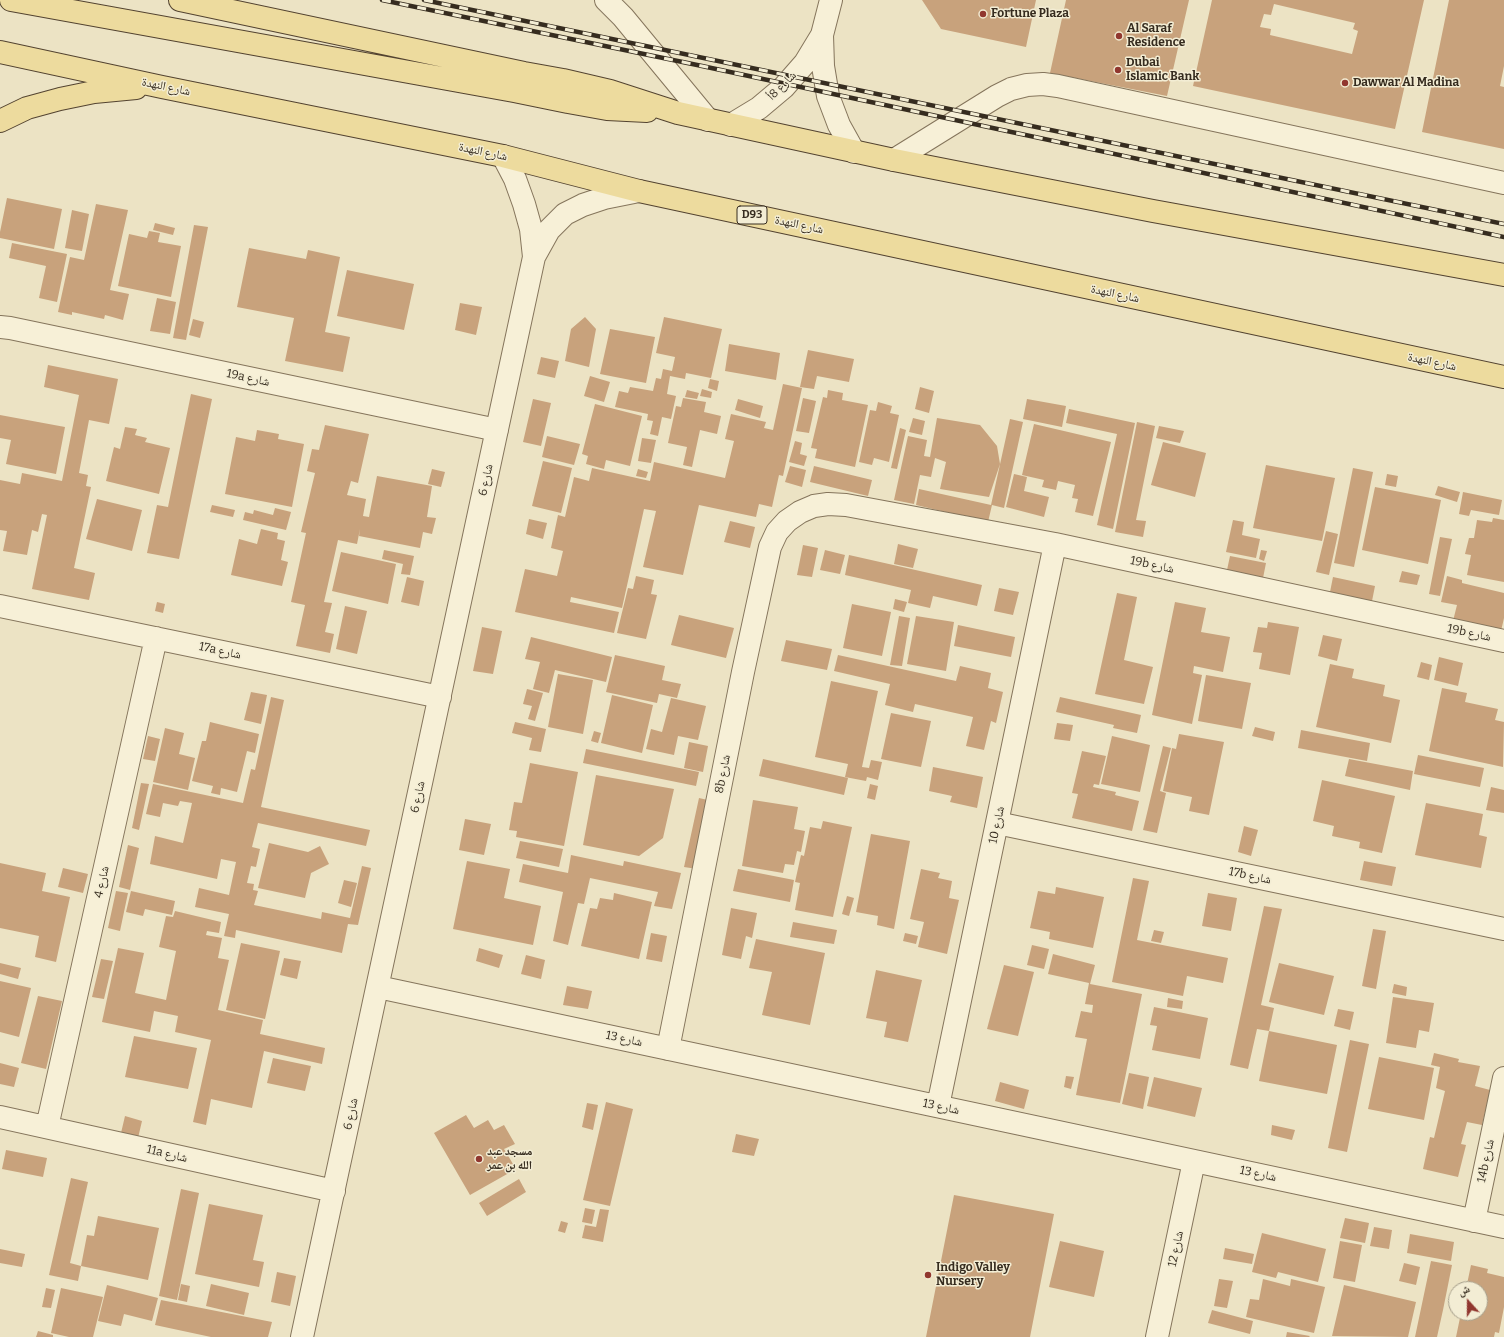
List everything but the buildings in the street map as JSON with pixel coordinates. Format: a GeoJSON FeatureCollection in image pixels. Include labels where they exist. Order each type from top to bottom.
{"type":"FeatureCollection","features":[{"type":"Feature","properties":{"kind":"main road"},"geometry":{"type":"LineString","coordinates":[[11,0],[601,108],[678,113]]}},
{"type":"Feature","properties":{"kind":"main road"},"geometry":{"type":"LineString","coordinates":[[180,0],[516,72],[563,80],[610,91],[678,113],[854,152],[1153,211],[1504,275]]}},
{"type":"Feature","properties":{"kind":"main road","name":"شارع النهدة"},"geometry":{"type":"LineString","coordinates":[[0,52],[162,87],[503,156],[638,191],[1504,377]]}},
{"type":"Feature","properties":{"kind":"main road"},"geometry":{"type":"LineString","coordinates":[[0,121],[27,108],[60,99],[94,92],[128,88],[162,87]]}},
{"type":"Feature","properties":{"kind":"street"},"geometry":{"type":"LineString","coordinates":[[606,0],[623,17],[708,120]]}},
{"type":"Feature","properties":{"kind":"street","name":"شارع 8أ"},"geometry":{"type":"LineString","coordinates":[[831,0],[822,35],[823,66],[828,96],[839,125],[854,152]]}},
{"type":"Feature","properties":{"kind":"street","name":"شارع 8أ"},"geometry":{"type":"LineString","coordinates":[[731,125],[759,108],[784,87],[805,63],[822,35]]}},
{"type":"Feature","properties":{"kind":"street"},"geometry":{"type":"LineString","coordinates":[[894,160],[997,96],[1011,89],[1027,85],[1043,84],[1058,86],[1504,184]]}},
{"type":"Feature","properties":{"kind":"street","name":"شارع 6"},"geometry":{"type":"LineString","coordinates":[[302,1337],[534,257],[532,229],[524,204],[503,156]]}},
{"type":"Feature","properties":{"kind":"street","name":"شارع 6"},"geometry":{"type":"LineString","coordinates":[[534,257],[549,230],[565,214],[583,205],[604,198],[638,191]]}},
{"type":"Feature","properties":{"kind":"street","name":"19a شارع"},"geometry":{"type":"LineString","coordinates":[[0,327],[497,430]]}},
{"type":"Feature","properties":{"kind":"street","name":"19b شارع"},"geometry":{"type":"LineString","coordinates":[[800,512],[814,506],[828,504],[846,505],[1055,544],[1504,641]]}},
{"type":"Feature","properties":{"kind":"street","name":"8b شارع"},"geometry":{"type":"LineString","coordinates":[[668,1049],[743,672],[770,548],[777,532],[787,521],[800,512]]}},
{"type":"Feature","properties":{"kind":"street","name":"شارع 10"},"geometry":{"type":"LineString","coordinates":[[938,1106],[1055,544]]}},
{"type":"Feature","properties":{"kind":"street","name":"17a شارع"},"geometry":{"type":"LineString","coordinates":[[0,606],[440,697]]}},
{"type":"Feature","properties":{"kind":"street","name":"شارع 4"},"geometry":{"type":"LineString","coordinates":[[47,1127],[156,638]]}},
{"type":"Feature","properties":{"kind":"street","name":"17b شارع"},"geometry":{"type":"LineString","coordinates":[[997,823],[1504,929]]}},
{"type":"Feature","properties":{"kind":"street","name":"شارع 13"},"geometry":{"type":"LineString","coordinates":[[378,987],[1504,1227]]}},
{"type":"Feature","properties":{"kind":"street","name":"14b شارع"},"geometry":{"type":"LineString","coordinates":[[1474,1221],[1504,1078]]}},
{"type":"Feature","properties":{"kind":"street","name":"11a شارع"},"geometry":{"type":"LineString","coordinates":[[0,1117],[334,1191]]}},
{"type":"Feature","properties":{"kind":"street","name":"شارع 12"},"geometry":{"type":"LineString","coordinates":[[1157,1337],[1194,1161]]}},
{"type":"Feature","properties":{"kind":"railway"},"geometry":{"type":"LineString","coordinates":[[382,0],[702,66],[1504,237]]}},
{"type":"Feature","properties":{"kind":"railway"},"geometry":{"type":"LineString","coordinates":[[424,0],[1504,224]]}},
{"type":"Feature","properties":{"kind":"place","name":"Fortune Plaza"},"geometry":{"type":"Point","coordinates":[983,14]}},
{"type":"Feature","properties":{"kind":"place","name":"Al Saraf Residence"},"geometry":{"type":"Point","coordinates":[1119,36]}},
{"type":"Feature","properties":{"kind":"place","name":"Dubai Islamic Bank"},"geometry":{"type":"Point","coordinates":[1118,70]}},
{"type":"Feature","properties":{"kind":"place","name":"Dawwar Al Madina"},"geometry":{"type":"Point","coordinates":[1345,83]}},
{"type":"Feature","properties":{"kind":"place","name":"مسجد عبد الله بن عمر"},"geometry":{"type":"Point","coordinates":[479,1159]}},
{"type":"Feature","properties":{"kind":"place","name":"Indigo Valley Nursery"},"geometry":{"type":"Point","coordinates":[928,1275]}}]}
